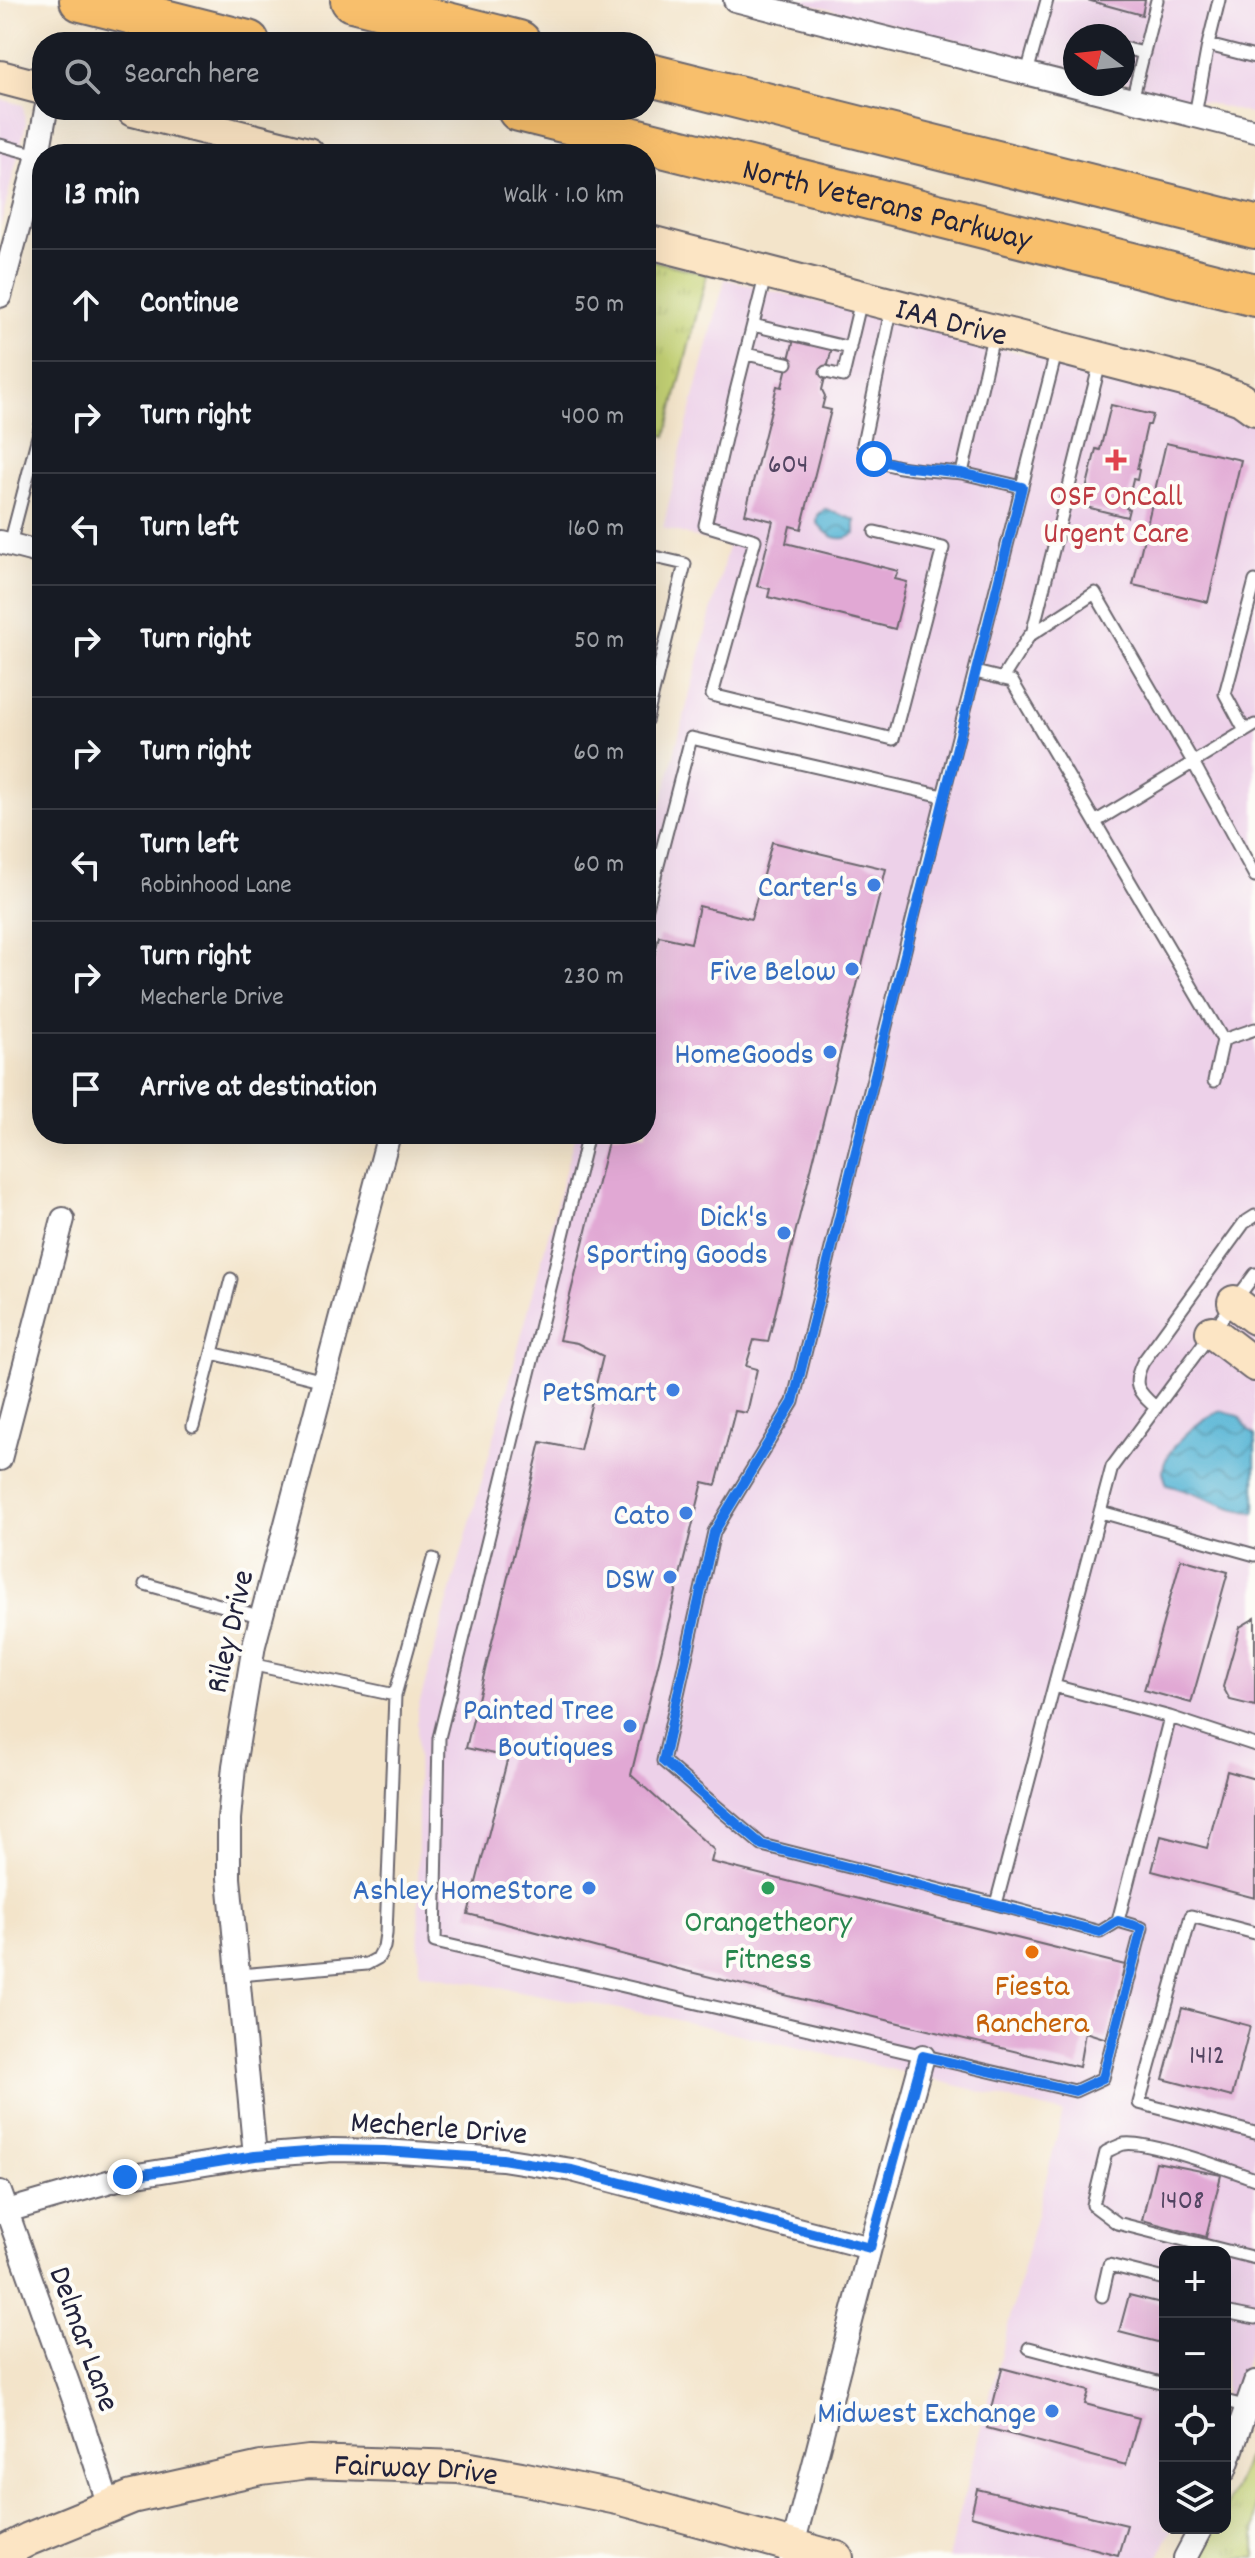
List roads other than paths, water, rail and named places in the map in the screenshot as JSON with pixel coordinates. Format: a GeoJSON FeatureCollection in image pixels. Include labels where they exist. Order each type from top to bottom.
{"type":"FeatureCollection","features":[{"type":"Feature","properties":{"kind":"highway"},"geometry":{"type":"LineString","coordinates":[[81,0],[208,32]]}},
{"type":"Feature","properties":{"kind":"highway"},"geometry":{"type":"LineString","coordinates":[[352,0],[479,32]]}},
{"type":"Feature","properties":{"kind":"highway","name":"North Veterans Parkway"},"geometry":{"type":"LineString","coordinates":[[656,77],[1255,227]]}},
{"type":"Feature","properties":{"kind":"highway","name":"North Veterans Parkway"},"geometry":{"type":"LineString","coordinates":[[559,120],[654,144]]}},
{"type":"Feature","properties":{"kind":"highway","name":"North Veterans Parkway"},"geometry":{"type":"LineString","coordinates":[[656,144],[1255,295]]}},
{"type":"Feature","properties":{"kind":"street"},"geometry":{"type":"LineString","coordinates":[[735,0],[783,6],[1255,131]]}},
{"type":"Feature","properties":{"kind":"street"},"geometry":{"type":"LineString","coordinates":[[0,77],[32,85]]}},
{"type":"Feature","properties":{"kind":"street"},"geometry":{"type":"LineString","coordinates":[[40,144],[44,120]]}},
{"type":"Feature","properties":{"kind":"street"},"geometry":{"type":"LineString","coordinates":[[170,120],[260,144]]}},
{"type":"Feature","properties":{"kind":"street"},"geometry":{"type":"LineString","coordinates":[[0,296],[32,200]]}},
{"type":"Feature","properties":{"kind":"street","name":"IAA Drive"},"geometry":{"type":"LineString","coordinates":[[656,244],[1223,391],[1255,409]]}},
{"type":"Feature","properties":{"kind":"street"},"geometry":{"type":"LineString","coordinates":[[5,543],[32,550]]}},
{"type":"Feature","properties":{"kind":"street","name":"Riley Drive"},"geometry":{"type":"LineString","coordinates":[[255,2156],[229,1878],[229,1819],[234,1766],[250,1664],[386,1144]]}},
{"type":"Feature","properties":{"kind":"street"},"geometry":{"type":"LineString","coordinates":[[0,1459],[63,1219]]}},
{"type":"Feature","properties":{"kind":"street"},"geometry":{"type":"LineString","coordinates":[[1212,1332],[1255,1365]]}},
{"type":"Feature","properties":{"kind":"street"},"geometry":{"type":"LineString","coordinates":[[792,2552],[923,2056]]}},
{"type":"Feature","properties":{"kind":"street","name":"Mecherle Drive"},"geometry":{"type":"LineString","coordinates":[[2,2205],[125,2177],[255,2156],[333,2150],[384,2151],[502,2159],[572,2170],[870,2248]]}},
{"type":"Feature","properties":{"kind":"street","name":"Delmar Lane"},"geometry":{"type":"LineString","coordinates":[[2,2205],[84,2428],[109,2506]]}},
{"type":"Feature","properties":{"kind":"street"},"geometry":{"type":"LineString","coordinates":[[1228,2462],[1255,2382]]}},
{"type":"Feature","properties":{"kind":"street","name":"Fairway Drive"},"geometry":{"type":"LineString","coordinates":[[0,2554],[109,2506],[157,2490],[261,2468],[309,2462],[433,2465],[474,2470],[622,2499],[792,2552],[837,2558]]}},
{"type":"Feature","properties":{"kind":"street"},"geometry":{"type":"LineString","coordinates":[[1185,2558],[1198,2534]]}},
{"type":"Feature","properties":{"kind":"lane"},"geometry":{"type":"LineString","coordinates":[[1027,73],[1047,0]]}},
{"type":"Feature","properties":{"kind":"lane"},"geometry":{"type":"LineString","coordinates":[[1132,100],[1157,0]]}},
{"type":"Feature","properties":{"kind":"lane"},"geometry":{"type":"LineString","coordinates":[[1195,115],[1219,0]]}},
{"type":"Feature","properties":{"kind":"lane"},"geometry":{"type":"LineString","coordinates":[[1208,45],[1255,57]]}},
{"type":"Feature","properties":{"kind":"lane"},"geometry":{"type":"LineString","coordinates":[[1135,51],[1144,53]]}},
{"type":"Feature","properties":{"kind":"lane"},"geometry":{"type":"LineString","coordinates":[[0,145],[32,153]]}},
{"type":"Feature","properties":{"kind":"lane"},"geometry":{"type":"LineString","coordinates":[[766,273],[705,525],[755,540],[712,695],[893,739],[943,548],[875,532]]}},
{"type":"Feature","properties":{"kind":"lane"},"geometry":{"type":"LineString","coordinates":[[826,372],[843,376],[850,348],[877,301]]}},
{"type":"Feature","properties":{"kind":"lane"},"geometry":{"type":"LineString","coordinates":[[877,301],[863,444],[865,451],[874,459],[902,466],[962,473],[1022,487]]}},
{"type":"Feature","properties":{"kind":"lane"},"geometry":{"type":"LineString","coordinates":[[753,325],[850,348]]}},
{"type":"Feature","properties":{"kind":"lane"},"geometry":{"type":"LineString","coordinates":[[962,473],[994,331]]}},
{"type":"Feature","properties":{"kind":"lane"},"geometry":{"type":"LineString","coordinates":[[1057,348],[793,1402],[714,1532],[663,1761],[762,1845],[1100,1932],[1118,1921],[1170,1717]]}},
{"type":"Feature","properties":{"kind":"lane"},"geometry":{"type":"LineString","coordinates":[[746,354],[787,363]]}},
{"type":"Feature","properties":{"kind":"lane"},"geometry":{"type":"LineString","coordinates":[[1002,679],[1032,634],[1101,359]]}},
{"type":"Feature","properties":{"kind":"lane"},"geometry":{"type":"LineString","coordinates":[[5,543],[32,454]]}},
{"type":"Feature","properties":{"kind":"lane"},"geometry":{"type":"LineString","coordinates":[[656,557],[685,564],[656,680]]}},
{"type":"Feature","properties":{"kind":"lane"},"geometry":{"type":"LineString","coordinates":[[1095,822],[1250,728],[1225,694],[1255,581]]}},
{"type":"Feature","properties":{"kind":"lane"},"geometry":{"type":"LineString","coordinates":[[1032,634],[1095,593],[1255,876]]}},
{"type":"Feature","properties":{"kind":"lane"},"geometry":{"type":"LineString","coordinates":[[975,672],[1012,681],[1223,1040],[1214,1081]]}},
{"type":"Feature","properties":{"kind":"lane"},"geometry":{"type":"LineString","coordinates":[[656,873],[691,738],[943,796]]}},
{"type":"Feature","properties":{"kind":"lane"},"geometry":{"type":"LineString","coordinates":[[1223,1040],[1255,1029]]}},
{"type":"Feature","properties":{"kind":"lane"},"geometry":{"type":"LineString","coordinates":[[586,1144],[439,1738],[435,1942],[1075,2091],[1103,2078],[1142,1928],[1118,1921]]}},
{"type":"Feature","properties":{"kind":"lane"},"geometry":{"type":"LineString","coordinates":[[1156,1408],[1138,1390],[1136,1376],[1143,1362],[1244,1223],[1255,1216]]}},
{"type":"Feature","properties":{"kind":"lane"},"geometry":{"type":"LineString","coordinates":[[996,1904],[1112,1467],[1212,1332],[1244,1310],[1255,1274]]}},
{"type":"Feature","properties":{"kind":"lane"},"geometry":{"type":"LineString","coordinates":[[193,1426],[231,1279]]}},
{"type":"Feature","properties":{"kind":"lane"},"geometry":{"type":"LineString","coordinates":[[212,1353],[324,1381]]}},
{"type":"Feature","properties":{"kind":"lane"},"geometry":{"type":"LineString","coordinates":[[1101,1512],[1255,1555]]}},
{"type":"Feature","properties":{"kind":"lane"},"geometry":{"type":"LineString","coordinates":[[240,1975],[367,1964],[378,1958],[384,1947],[389,1888],[395,1695],[433,1559]]}},
{"type":"Feature","properties":{"kind":"lane"},"geometry":{"type":"LineString","coordinates":[[145,1584],[262,1617]]}},
{"type":"Feature","properties":{"kind":"lane"},"geometry":{"type":"LineString","coordinates":[[250,1664],[395,1695]]}},
{"type":"Feature","properties":{"kind":"lane"},"geometry":{"type":"LineString","coordinates":[[1054,1686],[1170,1717],[1255,1745]]}},
{"type":"Feature","properties":{"kind":"lane"},"geometry":{"type":"LineString","coordinates":[[1255,1933],[1191,1916],[1139,2103],[1255,2133]]}},
{"type":"Feature","properties":{"kind":"lane"},"geometry":{"type":"LineString","coordinates":[[1255,2179],[1143,2145],[1124,2144],[1106,2152],[1093,2205],[1117,2223],[1255,2258]]}},
{"type":"Feature","properties":{"kind":"lane"},"geometry":{"type":"LineString","coordinates":[[1102,2296],[1109,2265],[1159,2278]]}},
{"type":"Feature","properties":{"kind":"lane"},"geometry":{"type":"LineString","coordinates":[[1231,2313],[1255,2318]]}},
{"type":"Feature","properties":{"kind":"lane"},"geometry":{"type":"LineString","coordinates":[[1029,2348],[1159,2382]]}},
{"type":"Feature","properties":{"kind":"lane"},"geometry":{"type":"LineString","coordinates":[[1231,2403],[1248,2407]]}},
{"type":"Feature","properties":{"kind":"water"},"geometry":{"type":"Polygon","coordinates":[[[825,509],[855,520],[855,534],[839,538],[825,531],[817,522],[818,515],[825,509]]]}},
{"type":"Feature","properties":{"kind":"water"},"geometry":{"type":"Polygon","coordinates":[[[1221,1411],[1239,1416],[1255,1435],[1255,1513],[1167,1485],[1163,1472],[1176,1444],[1194,1427],[1221,1411]]]}},
{"type":"Feature","properties":{"kind":"place","name":"OSF OnCall Urgent Care"},"geometry":{"type":"Point","coordinates":[1116,460]}},
{"type":"Feature","properties":{"kind":"place","name":"Carter's"},"geometry":{"type":"Point","coordinates":[874,885]}},
{"type":"Feature","properties":{"kind":"place","name":"Five Below"},"geometry":{"type":"Point","coordinates":[852,969]}},
{"type":"Feature","properties":{"kind":"place","name":"HomeGoods"},"geometry":{"type":"Point","coordinates":[830,1052]}},
{"type":"Feature","properties":{"kind":"place","name":"Dick's Sporting Goods"},"geometry":{"type":"Point","coordinates":[784,1233]}},
{"type":"Feature","properties":{"kind":"place","name":"PetSmart"},"geometry":{"type":"Point","coordinates":[673,1390]}},
{"type":"Feature","properties":{"kind":"place","name":"Cato"},"geometry":{"type":"Point","coordinates":[686,1513]}},
{"type":"Feature","properties":{"kind":"place","name":"DSW"},"geometry":{"type":"Point","coordinates":[670,1577]}},
{"type":"Feature","properties":{"kind":"place","name":"Painted Tree Boutiques"},"geometry":{"type":"Point","coordinates":[630,1726]}},
{"type":"Feature","properties":{"kind":"place","name":"Ashley HomeStore"},"geometry":{"type":"Point","coordinates":[589,1888]}},
{"type":"Feature","properties":{"kind":"place","name":"Orangetheory Fitness"},"geometry":{"type":"Point","coordinates":[768,1888]}},
{"type":"Feature","properties":{"kind":"place","name":"Fiesta Ranchera"},"geometry":{"type":"Point","coordinates":[1032,1952]}},
{"type":"Feature","properties":{"kind":"place","name":"Midwest Exchange"},"geometry":{"type":"Point","coordinates":[1052,2411]}}]}
